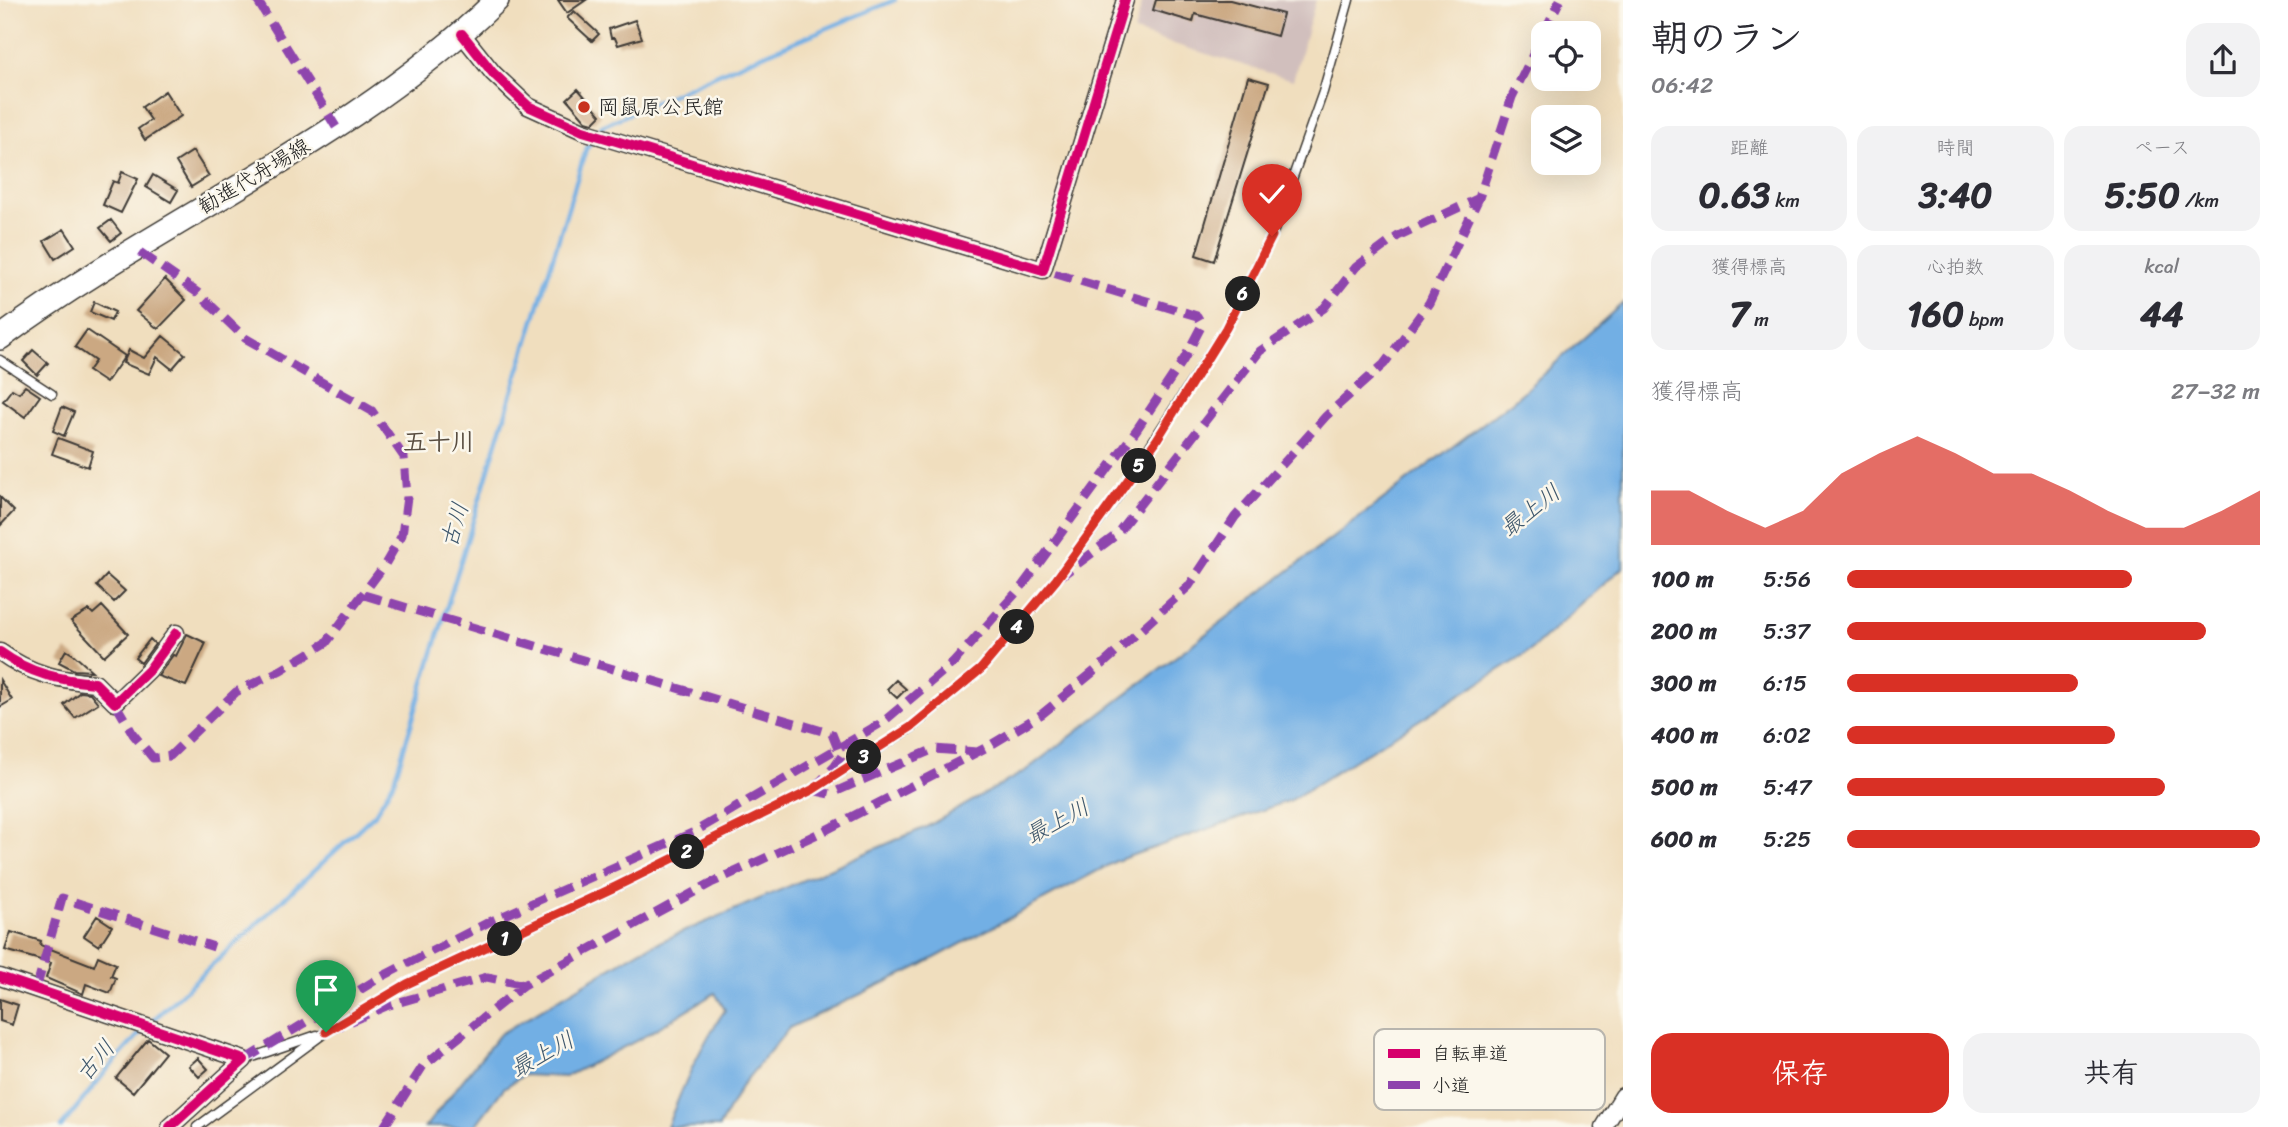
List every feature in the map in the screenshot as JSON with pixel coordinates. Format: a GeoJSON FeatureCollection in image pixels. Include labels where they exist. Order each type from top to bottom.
{"type":"FeatureCollection","features":[{"type":"Feature","properties":{"kind":"main road","name":"勧進代舟場線"},"geometry":{"type":"LineString","coordinates":[[0,338],[64,291],[336,127],[462,34],[498,0]]}},
{"type":"Feature","properties":{"kind":"street"},"geometry":{"type":"LineString","coordinates":[[462,34],[493,74],[528,106],[583,131],[1043,270],[1125,0]]}},
{"type":"Feature","properties":{"kind":"street"},"geometry":{"type":"LineString","coordinates":[[0,652],[17,664],[54,680],[95,683],[115,703],[149,670],[176,633]]}},
{"type":"Feature","properties":{"kind":"street"},"geometry":{"type":"LineString","coordinates":[[0,977],[244,1060],[170,1127]]}},
{"type":"Feature","properties":{"kind":"street"},"geometry":{"type":"LineString","coordinates":[[1604,1127],[1623,1096]]}},
{"type":"Feature","properties":{"kind":"lane"},"geometry":{"type":"LineString","coordinates":[[197,1127],[326,1032],[407,984],[615,887],[812,790],[911,727],[981,669],[1056,580],[1117,497],[1226,328],[1272,236],[1323,92],[1349,0]]}},
{"type":"Feature","properties":{"kind":"lane"},"geometry":{"type":"LineString","coordinates":[[0,360],[52,394]]}},
{"type":"Feature","properties":{"kind":"lane"},"geometry":{"type":"LineString","coordinates":[[244,1060],[326,1032]]}},
{"type":"Feature","properties":{"kind":"shaded area"},"geometry":{"type":"Polygon","coordinates":[[[1143,0],[1316,0],[1293,80],[1134,32],[1143,0]]]}},
{"type":"Feature","properties":{"kind":"water","name":"最上川"},"geometry":{"type":"Polygon","coordinates":[[[1623,303],[1623,567],[1530,651],[1291,800],[1116,861],[918,967],[789,1028],[742,1085],[719,1127],[667,1127],[693,1067],[725,1010],[715,993],[640,1039],[565,1077],[524,1075],[504,1088],[474,1127],[425,1127],[500,1034],[641,950],[926,827],[1025,771],[1514,400],[1623,303]]]}},
{"type":"Feature","properties":{"kind":"building"},"geometry":{"type":"Polygon","coordinates":[[[558,0],[586,0],[567,13],[558,0]]]}},
{"type":"Feature","properties":{"kind":"building"},"geometry":{"type":"Polygon","coordinates":[[[1156,0],[1230,0],[1283,14],[1277,36],[1195,14],[1193,22],[1153,10],[1156,0]]]}},
{"type":"Feature","properties":{"kind":"building"},"geometry":{"type":"Polygon","coordinates":[[[574,11],[599,34],[592,41],[567,18],[574,11]]]}},
{"type":"Feature","properties":{"kind":"building"},"geometry":{"type":"Polygon","coordinates":[[[635,20],[642,38],[618,45],[615,38],[611,38],[609,29],[635,20]]]}},
{"type":"Feature","properties":{"kind":"building"},"geometry":{"type":"Polygon","coordinates":[[[1248,77],[1269,83],[1214,261],[1196,255],[1248,77]]]}},
{"type":"Feature","properties":{"kind":"building","name":"岡鼠原公民館"},"geometry":{"type":"Polygon","coordinates":[[[578,89],[601,115],[593,123],[586,121],[567,99],[578,89]]]}},
{"type":"Feature","properties":{"kind":"building"},"geometry":{"type":"Polygon","coordinates":[[[165,91],[181,116],[145,140],[138,129],[151,120],[142,107],[165,91]]]}},
{"type":"Feature","properties":{"kind":"building"},"geometry":{"type":"Polygon","coordinates":[[[193,151],[209,176],[191,187],[176,162],[193,151]]]}},
{"type":"Feature","properties":{"kind":"building"},"geometry":{"type":"Polygon","coordinates":[[[122,172],[138,179],[121,213],[103,205],[113,181],[118,183],[122,172]]]}},
{"type":"Feature","properties":{"kind":"building"},"geometry":{"type":"Polygon","coordinates":[[[153,175],[178,190],[171,202],[146,187],[153,175]]]}},
{"type":"Feature","properties":{"kind":"building"},"geometry":{"type":"Polygon","coordinates":[[[111,220],[121,233],[111,241],[100,228],[111,220]]]}},
{"type":"Feature","properties":{"kind":"building"},"geometry":{"type":"Polygon","coordinates":[[[64,229],[75,246],[55,259],[44,241],[64,229]]]}},
{"type":"Feature","properties":{"kind":"building"},"geometry":{"type":"Polygon","coordinates":[[[165,279],[186,300],[158,329],[136,311],[165,279]]]}},
{"type":"Feature","properties":{"kind":"building"},"geometry":{"type":"Polygon","coordinates":[[[94,302],[115,312],[111,321],[90,312],[94,302]]]}},
{"type":"Feature","properties":{"kind":"building"},"geometry":{"type":"Polygon","coordinates":[[[87,330],[125,356],[106,383],[88,371],[95,361],[75,347],[87,330]]]}},
{"type":"Feature","properties":{"kind":"building"},"geometry":{"type":"Polygon","coordinates":[[[163,336],[185,354],[172,369],[157,357],[149,374],[123,363],[129,350],[144,358],[163,336]]]}},
{"type":"Feature","properties":{"kind":"building"},"geometry":{"type":"Polygon","coordinates":[[[33,350],[48,363],[37,375],[23,361],[33,350]]]}},
{"type":"Feature","properties":{"kind":"building"},"geometry":{"type":"Polygon","coordinates":[[[25,386],[40,396],[25,417],[3,401],[12,389],[19,393],[25,386]]]}},
{"type":"Feature","properties":{"kind":"building"},"geometry":{"type":"Polygon","coordinates":[[[62,407],[74,412],[64,436],[53,431],[62,407]]]}},
{"type":"Feature","properties":{"kind":"building"},"geometry":{"type":"Polygon","coordinates":[[[58,438],[93,451],[88,467],[52,454],[58,438]]]}},
{"type":"Feature","properties":{"kind":"building"},"geometry":{"type":"Polygon","coordinates":[[[0,497],[14,511],[0,526],[0,497]]]}},
{"type":"Feature","properties":{"kind":"building"},"geometry":{"type":"Polygon","coordinates":[[[107,575],[125,591],[114,602],[97,586],[107,575]]]}},
{"type":"Feature","properties":{"kind":"building"},"geometry":{"type":"Polygon","coordinates":[[[102,606],[128,634],[104,656],[71,621],[89,610],[93,614],[102,606]]]}},
{"type":"Feature","properties":{"kind":"building"},"geometry":{"type":"Polygon","coordinates":[[[187,634],[206,643],[186,686],[158,676],[173,655],[176,656],[187,634]]]}},
{"type":"Feature","properties":{"kind":"building"},"geometry":{"type":"Polygon","coordinates":[[[150,639],[155,644],[141,663],[135,658],[150,639]]]}},
{"type":"Feature","properties":{"kind":"building"},"geometry":{"type":"Polygon","coordinates":[[[66,650],[92,671],[74,670],[59,662],[66,650]]]}},
{"type":"Feature","properties":{"kind":"building"},"geometry":{"type":"Polygon","coordinates":[[[0,680],[12,700],[0,707],[0,680]]]}},
{"type":"Feature","properties":{"kind":"building"},"geometry":{"type":"Polygon","coordinates":[[[896,680],[906,689],[897,698],[887,689],[896,680]]]}},
{"type":"Feature","properties":{"kind":"building"},"geometry":{"type":"Polygon","coordinates":[[[80,692],[90,693],[98,703],[75,718],[64,705],[80,692]]]}},
{"type":"Feature","properties":{"kind":"building"},"geometry":{"type":"Polygon","coordinates":[[[97,916],[112,926],[99,946],[84,936],[97,916]]]}},
{"type":"Feature","properties":{"kind":"building"},"geometry":{"type":"Polygon","coordinates":[[[11,932],[41,941],[40,945],[94,966],[98,956],[116,964],[111,976],[116,978],[110,993],[86,984],[83,994],[46,978],[51,963],[5,950],[11,932]]]}},
{"type":"Feature","properties":{"kind":"building"},"geometry":{"type":"Polygon","coordinates":[[[0,999],[18,1005],[12,1025],[0,1021],[0,999]]]}},
{"type":"Feature","properties":{"kind":"building"},"geometry":{"type":"Polygon","coordinates":[[[148,1039],[165,1053],[133,1092],[116,1078],[148,1039]]]}},
{"type":"Feature","properties":{"kind":"building"},"geometry":{"type":"Polygon","coordinates":[[[198,1058],[208,1069],[199,1077],[189,1066],[198,1058]]]}},
{"type":"Feature","properties":{"kind":"waterway","name":"古川"},"geometry":{"type":"LineString","coordinates":[[150,1023],[375,814],[394,781],[586,149],[602,126],[736,66],[895,0]]}},
{"type":"Feature","properties":{"kind":"waterway","name":"古川"},"geometry":{"type":"LineString","coordinates":[[61,1127],[144,1029]]}},
{"type":"Feature","properties":{"kind":"marked path"},"geometry":{"type":"LineString","coordinates":[[257,0],[336,127]]}},
{"type":"Feature","properties":{"kind":"marked path"},"geometry":{"type":"LineString","coordinates":[[384,1127],[423,1066],[524,985],[711,883],[824,831],[989,746],[1042,714],[1102,665],[1189,586],[1235,517],[1326,416],[1384,364],[1429,303],[1479,198],[1512,97],[1560,0]]}},
{"type":"Feature","properties":{"kind":"marked path"},"geometry":{"type":"LineString","coordinates":[[1056,580],[1115,536],[1260,351],[1324,308],[1356,267],[1398,236],[1479,198]]}},
{"type":"Feature","properties":{"kind":"marked path"},"geometry":{"type":"LineString","coordinates":[[115,703],[133,734],[153,758],[170,756],[236,692],[281,670],[326,643],[384,566],[402,535],[407,497],[404,457],[372,411],[245,338],[198,293],[134,248]]}},
{"type":"Feature","properties":{"kind":"marked path"},"geometry":{"type":"LineString","coordinates":[[244,1060],[381,977],[487,923],[694,832],[883,722],[953,663],[1023,585],[1137,429],[1184,359],[1202,325],[1197,316],[1043,270]]}},
{"type":"Feature","properties":{"kind":"marked path"},"geometry":{"type":"LineString","coordinates":[[364,595],[832,734],[838,749]]}},
{"type":"Feature","properties":{"kind":"marked path"},"geometry":{"type":"LineString","coordinates":[[812,790],[835,766],[849,745]]}},
{"type":"Feature","properties":{"kind":"marked path"},"geometry":{"type":"LineString","coordinates":[[812,790],[830,794],[934,749],[977,752]]}},
{"type":"Feature","properties":{"kind":"marked path"},"geometry":{"type":"LineString","coordinates":[[36,989],[62,898],[214,947]]}},
{"type":"Feature","properties":{"kind":"marked path"},"geometry":{"type":"LineString","coordinates":[[326,1032],[386,1006],[487,977],[524,985]]}},
{"type":"Feature","properties":{"kind":"cycle path"},"geometry":{"type":"LineString","coordinates":[[462,34],[493,73],[528,106],[583,131],[1043,270],[1125,0]]}},
{"type":"Feature","properties":{"kind":"cycle path"},"geometry":{"type":"LineString","coordinates":[[0,652],[22,666],[45,675],[95,683],[115,703],[149,670],[176,633]]}},
{"type":"Feature","properties":{"kind":"cycle path"},"geometry":{"type":"LineString","coordinates":[[0,977],[244,1060],[170,1127]]}},
{"type":"Feature","properties":{"kind":"place","name":"岡鼠原公民館"},"geometry":{"type":"Point","coordinates":[584,107]}},
{"type":"Feature","properties":{"kind":"district","name":"五十川"},"geometry":{"type":"Point","coordinates":[439,442]}},
{"type":"Feature","properties":{"kind":"route"},"geometry":{"type":"LineString","coordinates":[[326,1032],[407,984],[615,887],[812,790],[911,727],[981,669],[1056,580],[1156,441],[1226,328],[1272,236]]}}]}
